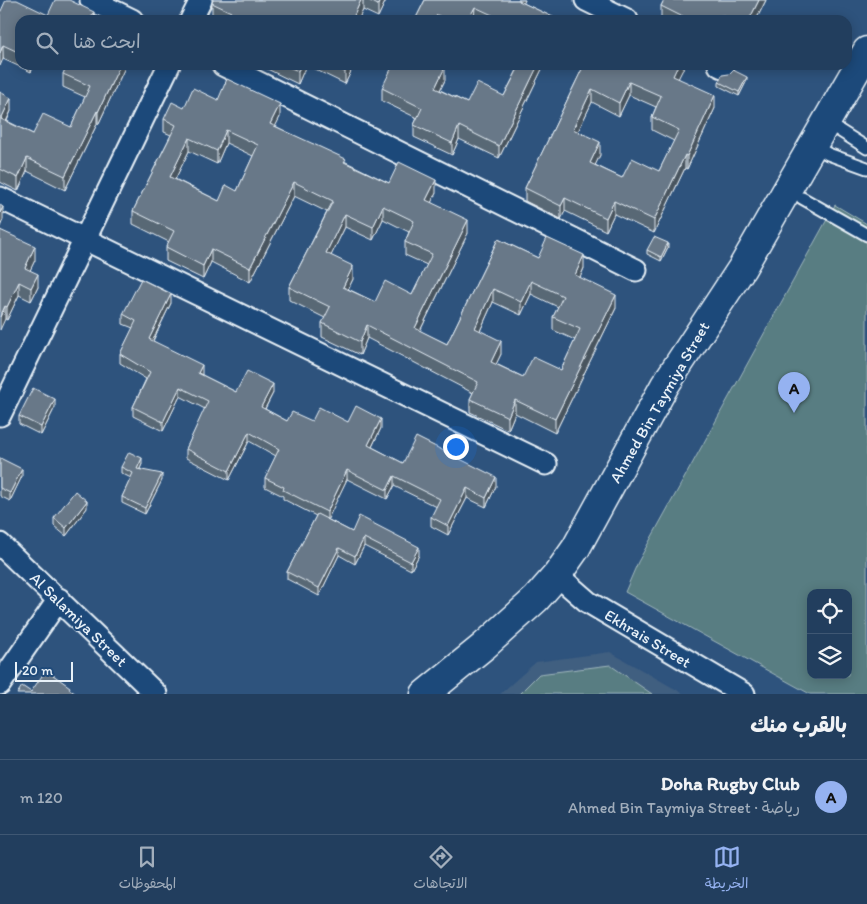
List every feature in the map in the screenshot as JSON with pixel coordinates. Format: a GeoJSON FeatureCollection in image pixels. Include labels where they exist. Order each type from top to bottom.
{"type":"FeatureCollection","features":[{"type":"Feature","properties":{"kind":"street"},"geometry":{"type":"LineString","coordinates":[[91,0],[122,15]]}},
{"type":"Feature","properties":{"kind":"street"},"geometry":{"type":"LineString","coordinates":[[193,15],[200,0]]}},
{"type":"Feature","properties":{"kind":"street"},"geometry":{"type":"LineString","coordinates":[[586,0],[617,15]]}},
{"type":"Feature","properties":{"kind":"street","name":"Ahmed Bin Taymiya Street"},"geometry":{"type":"LineString","coordinates":[[454,694],[528,629],[563,580],[606,529],[679,393],[756,276],[802,198],[867,51]]}},
{"type":"Feature","properties":{"kind":"street"},"geometry":{"type":"LineString","coordinates":[[0,415],[87,239],[167,70]]}},
{"type":"Feature","properties":{"kind":"street"},"geometry":{"type":"LineString","coordinates":[[234,70],[636,270]]}},
{"type":"Feature","properties":{"kind":"street","name":"Ahmed Bin Taymiya Street"},"geometry":{"type":"LineString","coordinates":[[425,694],[484,646],[536,599],[563,580],[665,385],[827,138],[867,87]]}},
{"type":"Feature","properties":{"kind":"street"},"geometry":{"type":"LineString","coordinates":[[0,198],[546,464]]}},
{"type":"Feature","properties":{"kind":"street","name":"Al Salamiya Street"},"geometry":{"type":"LineString","coordinates":[[0,544],[156,694]]}},
{"type":"Feature","properties":{"kind":"street","name":"Ekhrais Street"},"geometry":{"type":"LineString","coordinates":[[563,580],[588,602],[744,694]]}},
{"type":"Feature","properties":{"kind":"street"},"geometry":{"type":"LineString","coordinates":[[0,684],[59,599]]}},
{"type":"Feature","properties":{"kind":"lane"},"geometry":{"type":"LineString","coordinates":[[827,138],[867,148]]}},
{"type":"Feature","properties":{"kind":"lane"},"geometry":{"type":"LineString","coordinates":[[827,138],[867,168]]}},
{"type":"Feature","properties":{"kind":"lane"},"geometry":{"type":"LineString","coordinates":[[802,198],[867,235]]}},
{"type":"Feature","properties":{"kind":"shaded area"},"geometry":{"type":"Polygon","coordinates":[[[610,652],[684,694],[500,694],[536,662],[610,652]]]}},
{"type":"Feature","properties":{"kind":"green space"},"geometry":{"type":"Polygon","coordinates":[[[835,205],[867,224],[867,694],[810,694],[625,592],[638,562],[835,205]]]}},
{"type":"Feature","properties":{"kind":"green space"},"geometry":{"type":"Polygon","coordinates":[[[610,665],[652,694],[519,694],[539,674],[610,665]]]}},
{"type":"Feature","properties":{"kind":"building"},"geometry":{"type":"Polygon","coordinates":[[[6,0],[17,0],[48,15],[15,15],[15,51],[3,45],[0,53],[0,13],[6,0]]]}},
{"type":"Feature","properties":{"kind":"building"},"geometry":{"type":"Polygon","coordinates":[[[55,0],[69,0],[94,12],[92,15],[48,15],[55,0]]]}},
{"type":"Feature","properties":{"kind":"building"},"geometry":{"type":"Polygon","coordinates":[[[213,0],[361,0],[354,15],[230,15],[231,12],[212,3],[213,0]]]}},
{"type":"Feature","properties":{"kind":"building"},"geometry":{"type":"Polygon","coordinates":[[[368,0],[380,0],[378,5],[368,0]]]}},
{"type":"Feature","properties":{"kind":"building"},"geometry":{"type":"Polygon","coordinates":[[[425,0],[519,0],[548,15],[492,15],[475,7],[471,15],[418,15],[425,0]]]}},
{"type":"Feature","properties":{"kind":"building"},"geometry":{"type":"Polygon","coordinates":[[[664,0],[759,0],[752,15],[679,15],[661,6],[664,0]]]}},
{"type":"Feature","properties":{"kind":"building"},"geometry":{"type":"Polygon","coordinates":[[[65,70],[118,70],[65,176],[27,158],[18,178],[0,169],[0,92],[11,98],[1,119],[33,134],[43,114],[71,127],[90,86],[63,74],[65,70]]]}},
{"type":"Feature","properties":{"kind":"building"},"geometry":{"type":"Polygon","coordinates":[[[391,70],[444,70],[435,88],[467,103],[477,83],[504,96],[517,70],[536,70],[499,146],[459,126],[452,143],[414,125],[422,108],[382,88],[391,70]]]}},
{"type":"Feature","properties":{"kind":"building"},"geometry":{"type":"Polygon","coordinates":[[[582,70],[676,70],[673,76],[715,95],[687,156],[685,155],[654,220],[614,201],[606,218],[565,198],[561,206],[525,188],[582,70]],[[629,82],[619,103],[592,89],[573,129],[600,142],[590,163],[622,178],[632,158],[659,171],[679,130],[652,117],[661,96],[629,82]]]}},
{"type":"Feature","properties":{"kind":"building"},"geometry":{"type":"Polygon","coordinates":[[[733,70],[747,77],[739,92],[719,82],[722,75],[729,74],[733,70]]]}},
{"type":"Feature","properties":{"kind":"building"},"geometry":{"type":"Polygon","coordinates":[[[227,79],[280,104],[270,124],[346,159],[344,162],[389,183],[399,162],[436,180],[426,200],[468,220],[415,328],[447,344],[498,239],[538,258],[547,238],[584,255],[575,275],[616,295],[555,419],[515,400],[508,417],[470,399],[478,382],[367,325],[360,342],[322,323],[330,307],[289,287],[333,201],[294,182],[250,268],[211,249],[203,266],[166,247],[174,231],[133,211],[176,125],[164,119],[172,102],[184,108],[193,88],[218,100],[227,79]],[[226,130],[217,151],[189,138],[170,177],[219,201],[226,185],[237,191],[258,145],[226,130]],[[383,206],[373,227],[345,214],[326,253],[353,266],[343,287],[375,302],[385,281],[412,295],[432,254],[405,242],[414,221],[383,206]],[[531,281],[521,302],[493,289],[475,328],[501,341],[491,362],[523,377],[533,357],[561,370],[580,329],[553,317],[563,296],[531,281]]]}},
{"type":"Feature","properties":{"kind":"building"},"geometry":{"type":"Polygon","coordinates":[[[0,230],[35,246],[25,268],[38,274],[31,288],[19,282],[0,317],[0,230]]]}},
{"type":"Feature","properties":{"kind":"building"},"geometry":{"type":"Polygon","coordinates":[[[654,237],[668,243],[661,257],[647,250],[654,237]]]}},
{"type":"Feature","properties":{"kind":"building"},"geometry":{"type":"Polygon","coordinates":[[[141,279],[171,294],[149,339],[202,365],[198,373],[236,392],[247,371],[273,384],[261,407],[287,421],[292,412],[312,421],[319,407],[348,422],[356,406],[381,419],[368,445],[403,463],[416,437],[496,477],[486,498],[467,488],[448,526],[431,517],[440,499],[394,476],[387,490],[347,470],[327,512],[283,490],[284,487],[265,478],[279,449],[249,432],[229,471],[186,449],[208,401],[180,387],[163,422],[133,407],[150,372],[120,354],[136,321],[123,314],[141,279]]]}},
{"type":"Feature","properties":{"kind":"building"},"geometry":{"type":"Polygon","coordinates":[[[33,388],[55,399],[41,427],[19,416],[33,388]]]}},
{"type":"Feature","properties":{"kind":"building"},"geometry":{"type":"Polygon","coordinates":[[[129,452],[142,458],[137,469],[162,474],[145,508],[122,497],[133,473],[121,467],[129,452]]]}},
{"type":"Feature","properties":{"kind":"building"},"geometry":{"type":"Polygon","coordinates":[[[0,458],[22,469],[10,493],[0,488],[0,458]]]}},
{"type":"Feature","properties":{"kind":"building"},"geometry":{"type":"Polygon","coordinates":[[[75,491],[87,501],[66,528],[54,518],[75,491]]]}},
{"type":"Feature","properties":{"kind":"building"},"geometry":{"type":"Polygon","coordinates":[[[317,514],[352,532],[359,516],[419,547],[411,562],[364,538],[355,556],[339,548],[319,588],[287,572],[317,514]]]}},
{"type":"Feature","properties":{"kind":"building"},"geometry":{"type":"Polygon","coordinates":[[[46,670],[70,687],[69,689],[76,694],[17,694],[22,686],[31,692],[46,670]]]}},
{"type":"Feature","properties":{"kind":"place","name":"Doha Rugby Club"},"geometry":{"type":"Point","coordinates":[794,413]}}]}
